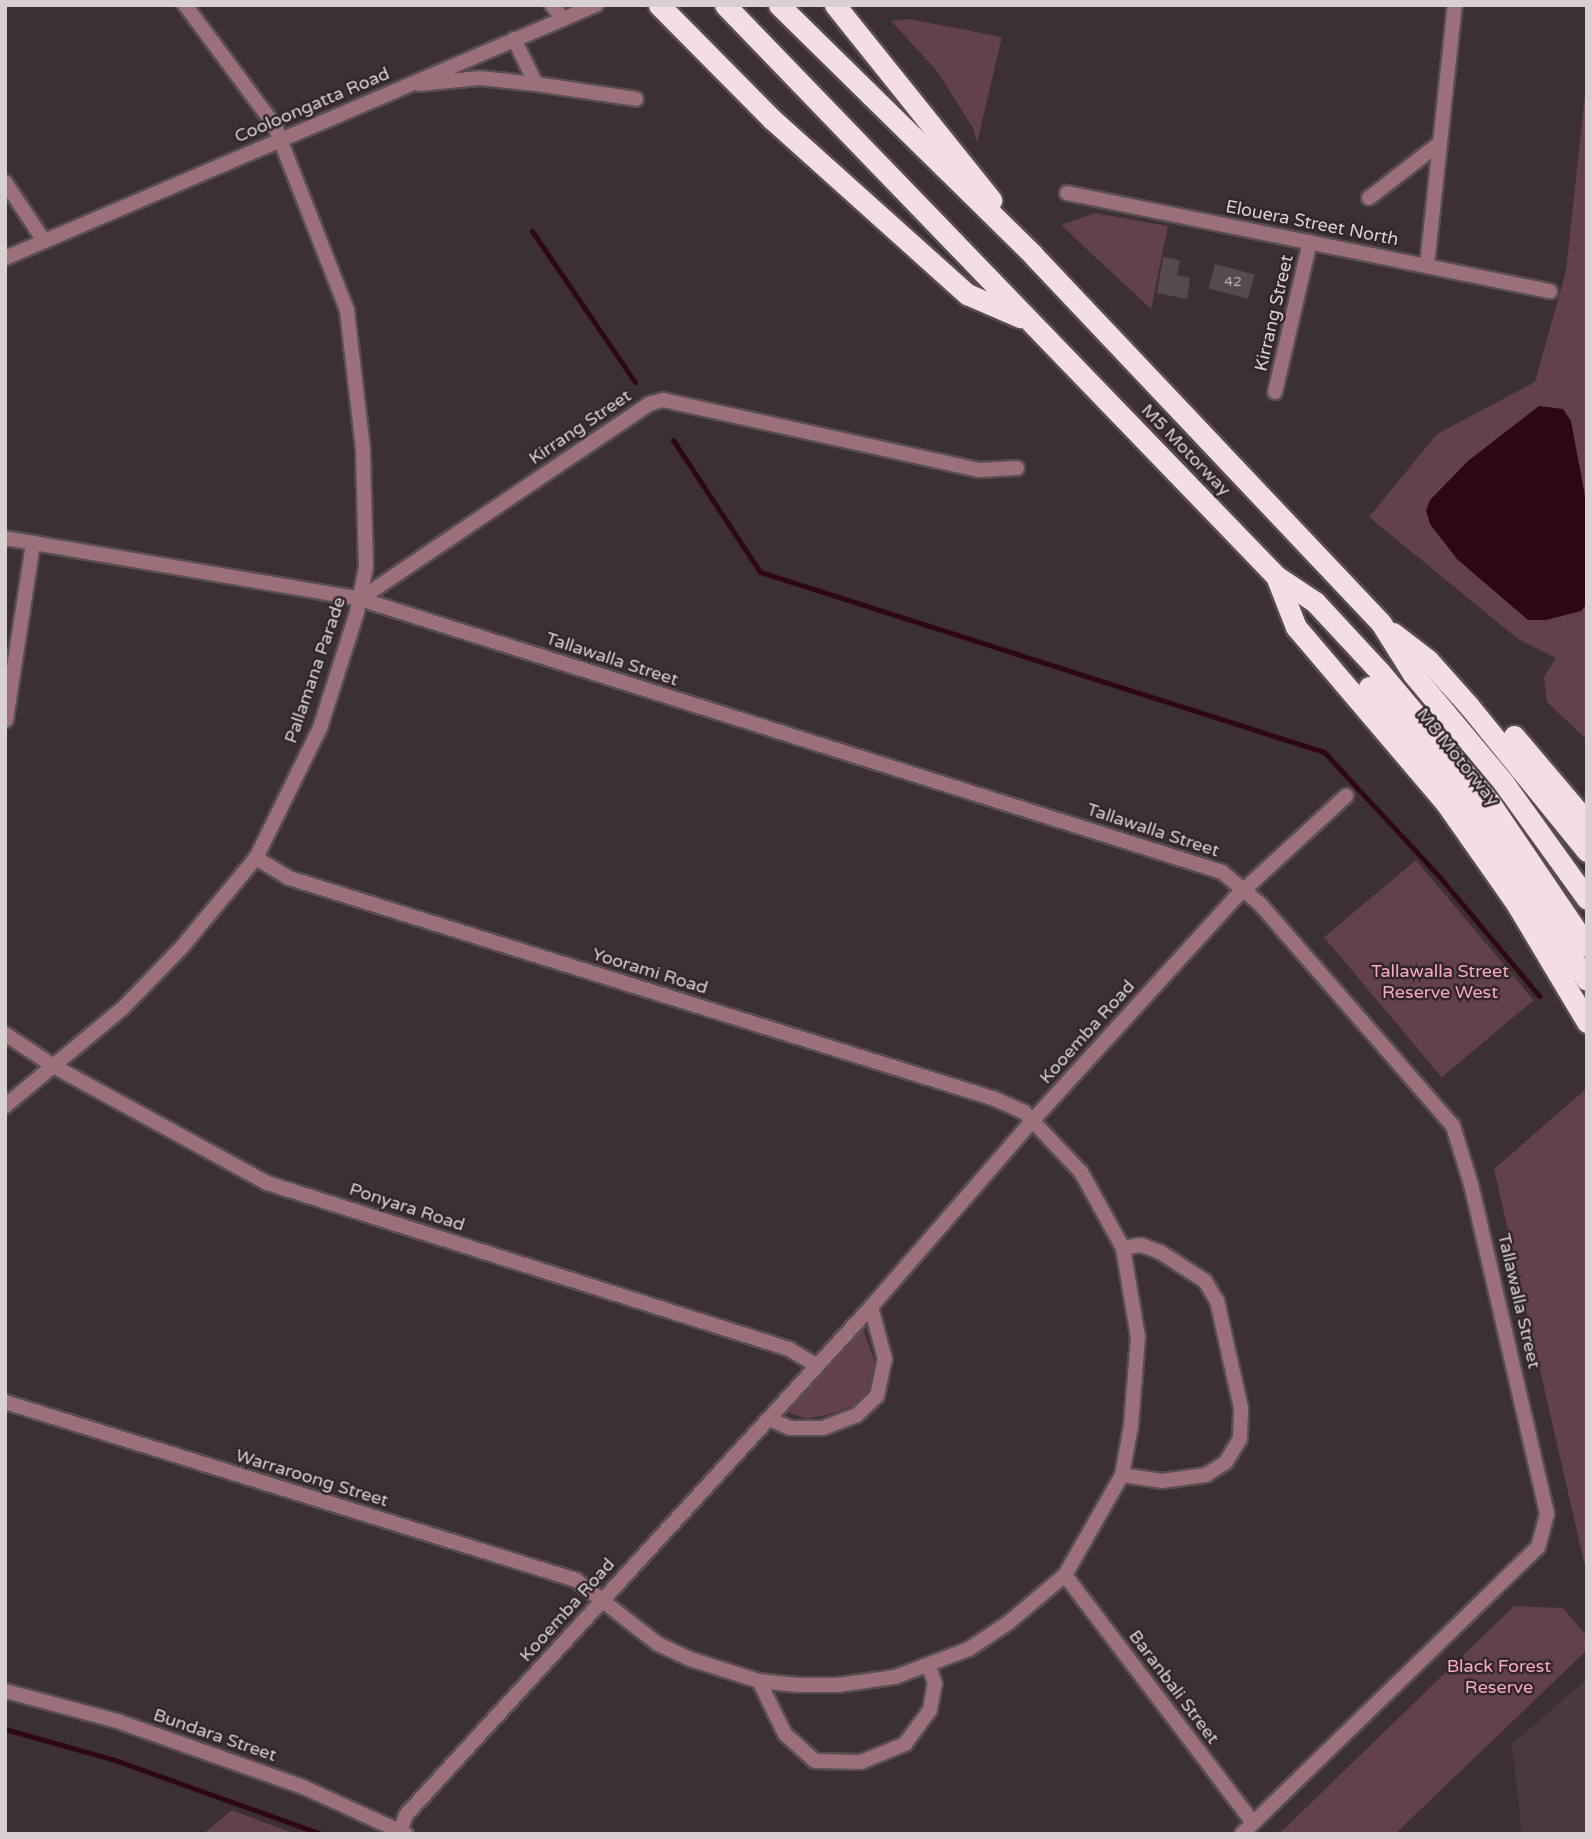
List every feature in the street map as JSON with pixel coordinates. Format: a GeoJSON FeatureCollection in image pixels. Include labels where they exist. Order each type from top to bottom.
{"type":"FeatureCollection","features":[{"type":"Feature","properties":{"kind":"highway"},"geometry":{"type":"LineString","coordinates":[[659,5],[792,138],[967,294],[1028,321]]}},
{"type":"Feature","properties":{"kind":"highway","name":"M5 Motorway"},"geometry":{"type":"LineString","coordinates":[[725,5],[1276,576],[1315,602],[1445,747],[1524,851],[1587,946]]}},
{"type":"Feature","properties":{"kind":"highway","name":"M5 Motorway"},"geometry":{"type":"LineString","coordinates":[[779,5],[1033,255],[1381,623],[1413,674],[1503,782],[1587,899]]}},
{"type":"Feature","properties":{"kind":"highway"},"geometry":{"type":"LineString","coordinates":[[835,5],[1033,255]]}},
{"type":"Feature","properties":{"kind":"highway"},"geometry":{"type":"LineString","coordinates":[[1276,576],[1296,627],[1445,802],[1516,903],[1587,1022]]}},
{"type":"Feature","properties":{"kind":"highway","name":"M8 Motorway"},"geometry":{"type":"LineString","coordinates":[[1276,576],[1304,617],[1459,792],[1587,980]]}},
{"type":"Feature","properties":{"kind":"highway"},"geometry":{"type":"LineString","coordinates":[[1381,623],[1437,651],[1587,822]]}},
{"type":"Feature","properties":{"kind":"highway"},"geometry":{"type":"LineString","coordinates":[[1381,623],[1428,660],[1453,687],[1587,850]]}},
{"type":"Feature","properties":{"kind":"street","name":"Pallamana Parade"},"geometry":{"type":"LineString","coordinates":[[5,1106],[122,1009],[183,947],[256,858],[320,728],[360,598],[366,567],[353,340],[347,310],[281,139],[240,75],[185,5]]}},
{"type":"Feature","properties":{"kind":"street"},"geometry":{"type":"LineString","coordinates":[[552,5],[562,18]]}},
{"type":"Feature","properties":{"kind":"street","name":"Cooloongatta Road"},"geometry":{"type":"LineString","coordinates":[[5,258],[596,5]]}},
{"type":"Feature","properties":{"kind":"street"},"geometry":{"type":"LineString","coordinates":[[1427,265],[1455,5]]}},
{"type":"Feature","properties":{"kind":"street"},"geometry":{"type":"LineString","coordinates":[[514,39],[536,84]]}},
{"type":"Feature","properties":{"kind":"street"},"geometry":{"type":"LineString","coordinates":[[405,86],[480,78],[636,99]]}},
{"type":"Feature","properties":{"kind":"street"},"geometry":{"type":"LineString","coordinates":[[1369,198],[1440,143]]}},
{"type":"Feature","properties":{"kind":"street"},"geometry":{"type":"LineString","coordinates":[[5,182],[44,241]]}},
{"type":"Feature","properties":{"kind":"street","name":"Elouera Street North"},"geometry":{"type":"LineString","coordinates":[[1067,193],[1550,291]]}},
{"type":"Feature","properties":{"kind":"street","name":"Kirrang Street"},"geometry":{"type":"LineString","coordinates":[[1275,392],[1310,242]]}},
{"type":"Feature","properties":{"kind":"street","name":"Kirrang Street"},"geometry":{"type":"LineString","coordinates":[[360,598],[649,404],[663,400],[979,470],[1017,468]]}},
{"type":"Feature","properties":{"kind":"street","name":"Tallawalla Street"},"geometry":{"type":"LineString","coordinates":[[5,538],[360,598],[1222,872],[1244,888],[1453,1125],[1471,1184],[1547,1514],[1538,1547],[1242,1834]]}},
{"type":"Feature","properties":{"kind":"street"},"geometry":{"type":"LineString","coordinates":[[6,720],[33,543]]}},
{"type":"Feature","properties":{"kind":"street","name":"Kooemba Road"},"geometry":{"type":"LineString","coordinates":[[403,1832],[406,1815],[871,1307],[1033,1120],[1244,888],[1346,796]]}},
{"type":"Feature","properties":{"kind":"street","name":"Yoorami Road"},"geometry":{"type":"LineString","coordinates":[[256,858],[289,878],[992,1098],[1033,1120],[1081,1172],[1123,1248],[1138,1338],[1131,1426],[1122,1475],[1065,1575]]}},
{"type":"Feature","properties":{"kind":"street","name":"Ponyara Road"},"geometry":{"type":"LineString","coordinates":[[5,1034],[55,1067],[267,1183],[789,1349],[806,1355],[817,1366]]}},
{"type":"Feature","properties":{"kind":"street"},"geometry":{"type":"LineString","coordinates":[[1122,1475],[1162,1481],[1206,1475],[1226,1462],[1240,1439],[1241,1408],[1217,1301],[1205,1281],[1160,1252],[1141,1245],[1123,1248]]}},
{"type":"Feature","properties":{"kind":"street"},"geometry":{"type":"LineString","coordinates":[[769,1419],[790,1428],[823,1428],[857,1415],[877,1396],[885,1359],[871,1307]]}},
{"type":"Feature","properties":{"kind":"street","name":"Warraroong Street"},"geometry":{"type":"LineString","coordinates":[[5,1402],[576,1580],[658,1644],[690,1659],[759,1681],[838,1685],[929,1667],[1008,1623],[1065,1575]]}},
{"type":"Feature","properties":{"kind":"street","name":"Baranbali Street"},"geometry":{"type":"LineString","coordinates":[[1065,1575],[1253,1823]]}},
{"type":"Feature","properties":{"kind":"street"},"geometry":{"type":"LineString","coordinates":[[759,1681],[785,1734],[814,1760],[861,1762],[905,1744],[930,1710],[935,1683],[929,1667]]}},
{"type":"Feature","properties":{"kind":"street","name":"Bundara Street"},"geometry":{"type":"LineString","coordinates":[[5,1691],[117,1721],[236,1762],[303,1787],[403,1832]]}},
{"type":"Feature","properties":{"kind":"shaded area"},"geometry":{"type":"Polygon","coordinates":[[[1539,406],[1563,409],[1571,421],[1587,507],[1587,604],[1581,611],[1546,620],[1528,620],[1457,559],[1430,524],[1426,511],[1430,500],[1468,461],[1539,406]]]}},
{"type":"Feature","properties":{"kind":"shaded area"},"geometry":{"type":"Polygon","coordinates":[[[1587,1679],[1587,1834],[1522,1834],[1512,1744],[1587,1679]]]}},
{"type":"Feature","properties":{"kind":"green space"},"geometry":{"type":"Polygon","coordinates":[[[909,19],[1002,37],[977,143],[973,128],[937,71],[891,21],[909,19]]]}},
{"type":"Feature","properties":{"kind":"green space"},"geometry":{"type":"Polygon","coordinates":[[[1587,75],[1587,740],[1547,702],[1544,677],[1556,658],[1518,639],[1369,517],[1437,434],[1535,382],[1566,271],[1587,75]]]}},
{"type":"Feature","properties":{"kind":"green space"},"geometry":{"type":"Polygon","coordinates":[[[1095,213],[1168,226],[1151,309],[1061,225],[1095,213]]]}},
{"type":"Feature","properties":{"kind":"green space","name":"Tallawalla Street Reserve West"},"geometry":{"type":"Polygon","coordinates":[[[1416,860],[1534,1000],[1442,1077],[1324,937],[1416,860]]]}},
{"type":"Feature","properties":{"kind":"green space"},"geometry":{"type":"Polygon","coordinates":[[[1587,1088],[1587,1575],[1494,1169],[1587,1088]]]}},
{"type":"Feature","properties":{"kind":"green space"},"geometry":{"type":"Polygon","coordinates":[[[863,1329],[876,1365],[870,1393],[856,1405],[830,1414],[806,1419],[788,1412],[863,1329]]]}},
{"type":"Feature","properties":{"kind":"green space","name":"Black Forest Reserve"},"geometry":{"type":"Polygon","coordinates":[[[1514,1606],[1563,1608],[1587,1636],[1587,1650],[1395,1834],[1279,1834],[1514,1606]]]}},
{"type":"Feature","properties":{"kind":"green space"},"geometry":{"type":"Polygon","coordinates":[[[232,1810],[295,1834],[203,1834],[232,1810]]]}},
{"type":"Feature","properties":{"kind":"building"},"geometry":{"type":"Polygon","coordinates":[[[1163,257],[1180,260],[1177,275],[1190,278],[1187,299],[1157,293],[1163,257]]]}},
{"type":"Feature","properties":{"kind":"building"},"geometry":{"type":"Polygon","coordinates":[[[1215,264],[1255,275],[1248,299],[1209,288],[1215,264]]]}},
{"type":"Feature","properties":{"kind":"waterway"},"geometry":{"type":"LineString","coordinates":[[532,231],[635,382]]}},
{"type":"Feature","properties":{"kind":"waterway"},"geometry":{"type":"LineString","coordinates":[[673,440],[760,572],[1324,752],[1438,875],[1539,996]]}},
{"type":"Feature","properties":{"kind":"waterway"},"geometry":{"type":"LineString","coordinates":[[5,1729],[112,1759],[321,1834]]}}]}
